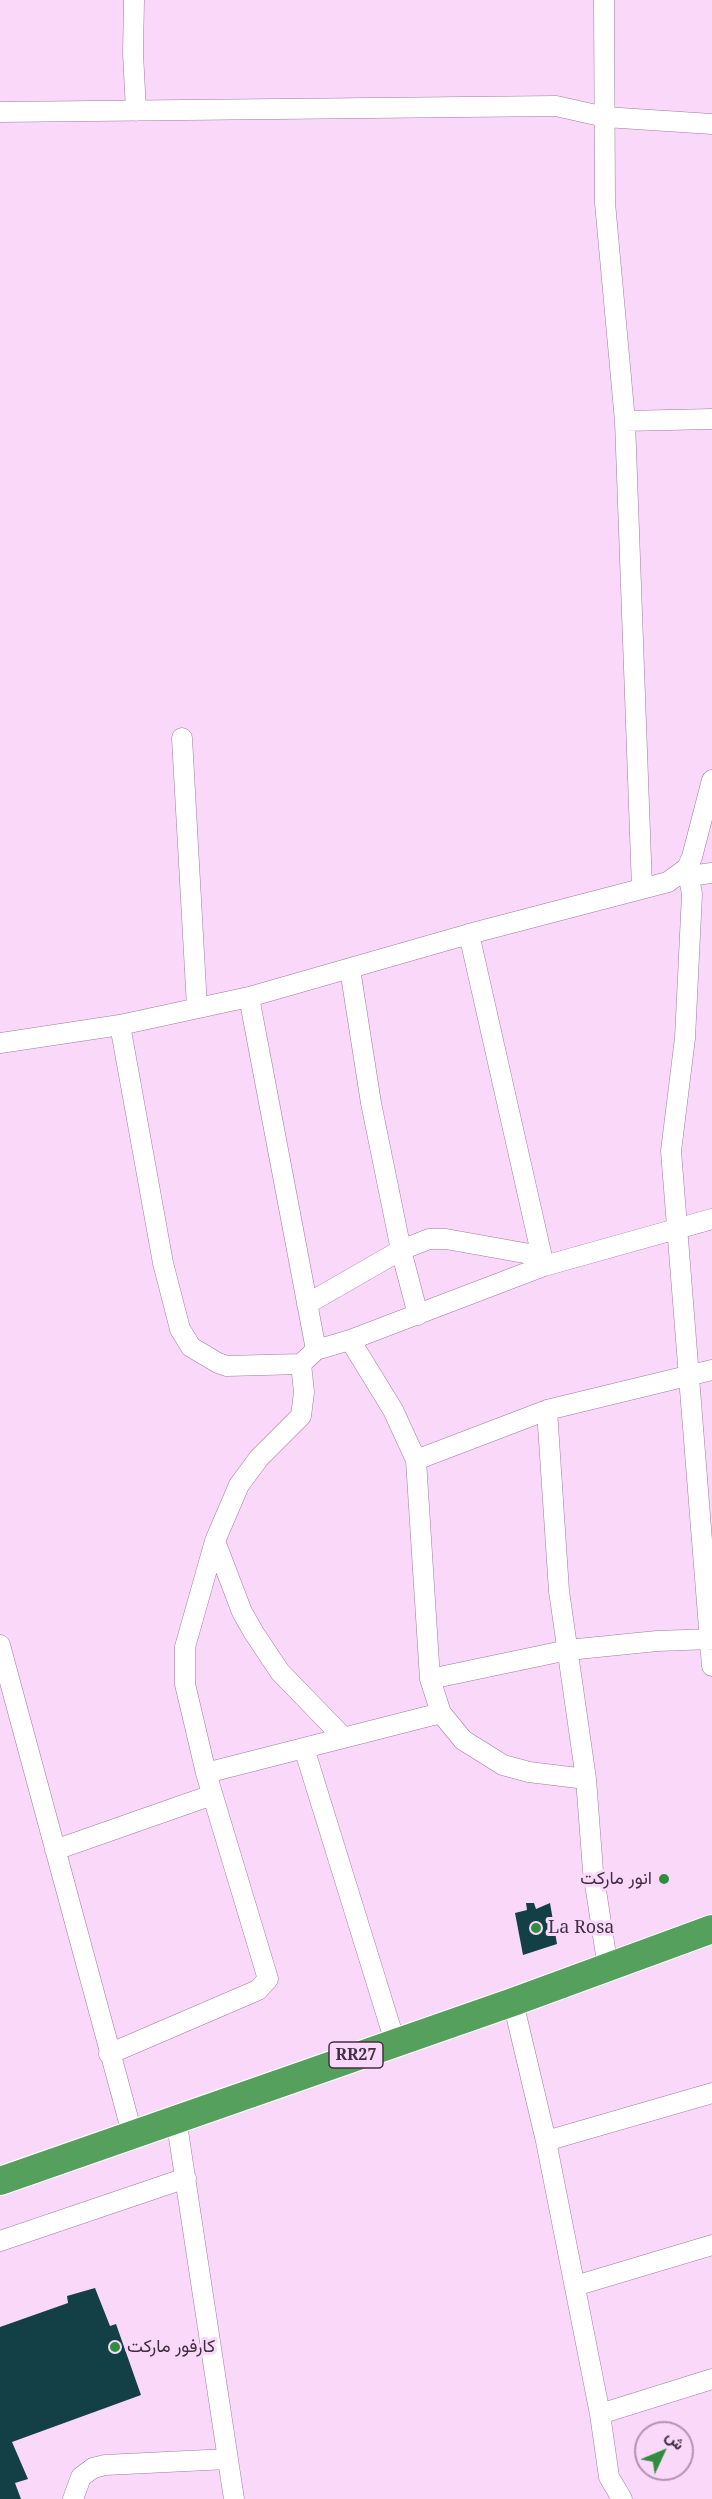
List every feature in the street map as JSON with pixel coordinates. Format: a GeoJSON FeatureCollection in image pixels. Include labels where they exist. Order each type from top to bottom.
{"type":"FeatureCollection","features":[{"type":"Feature","properties":{"kind":"highway","name":"RR27"},"geometry":{"type":"LineString","coordinates":[[0,2181],[132,2133],[711,1933]]}},
{"type":"Feature","properties":{"kind":"street"},"geometry":{"type":"LineString","coordinates":[[134,0],[133,53],[136,111]]}},
{"type":"Feature","properties":{"kind":"street"},"geometry":{"type":"LineString","coordinates":[[604,0],[605,203],[625,421],[642,888]]}},
{"type":"Feature","properties":{"kind":"street"},"geometry":{"type":"LineString","coordinates":[[0,112],[556,106],[605,117],[712,124]]}},
{"type":"Feature","properties":{"kind":"street"},"geometry":{"type":"LineString","coordinates":[[625,421],[712,420]]}},
{"type":"Feature","properties":{"kind":"street"},"geometry":{"type":"LineString","coordinates":[[182,738],[197,1007]]}},
{"type":"Feature","properties":{"kind":"street"},"geometry":{"type":"LineString","coordinates":[[712,780],[698,843],[688,872],[692,894],[685,1038],[670,1150],[712,1666]]}},
{"type":"Feature","properties":{"kind":"street"},"geometry":{"type":"LineString","coordinates":[[0,1043],[120,1025],[249,997],[469,934],[668,882],[688,872],[712,873]]}},
{"type":"Feature","properties":{"kind":"street"},"geometry":{"type":"LineString","coordinates":[[469,934],[542,1261]]}},
{"type":"Feature","properties":{"kind":"street"},"geometry":{"type":"LineString","coordinates":[[350,969],[371,1103],[401,1250],[418,1315]]}},
{"type":"Feature","properties":{"kind":"street"},"geometry":{"type":"LineString","coordinates":[[249,997],[316,1350]]}},
{"type":"Feature","properties":{"kind":"street"},"geometry":{"type":"LineString","coordinates":[[120,1025],[163,1263],[180,1329],[191,1347],[227,1366],[301,1364],[316,1350],[418,1315],[542,1261],[675,1230],[712,1219]]}},
{"type":"Feature","properties":{"kind":"street"},"geometry":{"type":"LineString","coordinates":[[307,1304],[401,1250],[418,1242],[437,1238],[542,1261]]}},
{"type":"Feature","properties":{"kind":"street"},"geometry":{"type":"LineString","coordinates":[[350,1340],[393,1410],[416,1460],[430,1678],[441,1713],[463,1740],[503,1765],[529,1772],[586,1779]]}},
{"type":"Feature","properties":{"kind":"street"},"geometry":{"type":"LineString","coordinates":[[109,2054],[258,1990],[268,1979],[206,1773],[185,1684],[184,1662],[185,1647],[215,1541],[239,1485],[259,1458],[301,1416],[304,1392],[301,1364]]}},
{"type":"Feature","properties":{"kind":"street"},"geometry":{"type":"LineString","coordinates":[[416,1460],[547,1410],[712,1370]]}},
{"type":"Feature","properties":{"kind":"street"},"geometry":{"type":"LineString","coordinates":[[547,1410],[559,1591],[586,1779],[593,1871],[608,1968]]}},
{"type":"Feature","properties":{"kind":"street"},"geometry":{"type":"LineString","coordinates":[[215,1541],[242,1612],[254,1633],[280,1672],[344,1738]]}},
{"type":"Feature","properties":{"kind":"street"},"geometry":{"type":"LineString","coordinates":[[430,1678],[568,1650],[657,1641],[711,1639]]}},
{"type":"Feature","properties":{"kind":"street"},"geometry":{"type":"LineString","coordinates":[[0,1645],[132,2133]]}},
{"type":"Feature","properties":{"kind":"street"},"geometry":{"type":"LineString","coordinates":[[206,1773],[441,1713]]}},
{"type":"Feature","properties":{"kind":"street"},"geometry":{"type":"LineString","coordinates":[[304,1748],[395,2042]]}},
{"type":"Feature","properties":{"kind":"street"},"geometry":{"type":"LineString","coordinates":[[55,1850],[212,1795]]}},
{"type":"Feature","properties":{"kind":"street"},"geometry":{"type":"LineString","coordinates":[[513,2002],[546,2141],[600,2414],[609,2477],[621,2499]]}},
{"type":"Feature","properties":{"kind":"street"},"geometry":{"type":"LineString","coordinates":[[546,2141],[712,2093]]}},
{"type":"Feature","properties":{"kind":"street"},"geometry":{"type":"LineString","coordinates":[[176,2118],[234,2499]]}},
{"type":"Feature","properties":{"kind":"street"},"geometry":{"type":"LineString","coordinates":[[0,2241],[186,2178]]}},
{"type":"Feature","properties":{"kind":"street"},"geometry":{"type":"LineString","coordinates":[[575,2286],[712,2245]]}},
{"type":"Feature","properties":{"kind":"street"},"geometry":{"type":"LineString","coordinates":[[600,2414],[712,2379]]}},
{"type":"Feature","properties":{"kind":"street"},"geometry":{"type":"LineString","coordinates":[[73,2499],[81,2477],[93,2468],[105,2465],[228,2458]]}},
{"type":"Feature","properties":{"kind":"building","name":"La Rosa"},"geometry":{"type":"Polygon","coordinates":[[[526,1903],[534,1903],[536,1909],[550,1903],[557,1944],[523,1955],[515,1913],[527,1910],[526,1903]]]}},
{"type":"Feature","properties":{"kind":"building"},"geometry":{"type":"Polygon","coordinates":[[[95,2288],[110,2326],[116,2324],[141,2395],[12,2442],[28,2479],[15,2483],[21,2499],[0,2499],[0,2327],[68,2303],[67,2296],[95,2288]]]}},
{"type":"Feature","properties":{"kind":"place","name":"انور ماركت"},"geometry":{"type":"Point","coordinates":[664,1879]}},
{"type":"Feature","properties":{"kind":"place","name":"La Rosa"},"geometry":{"type":"Point","coordinates":[536,1928]}},
{"type":"Feature","properties":{"kind":"place","name":"كارفور ماركت"},"geometry":{"type":"Point","coordinates":[115,2347]}}]}
